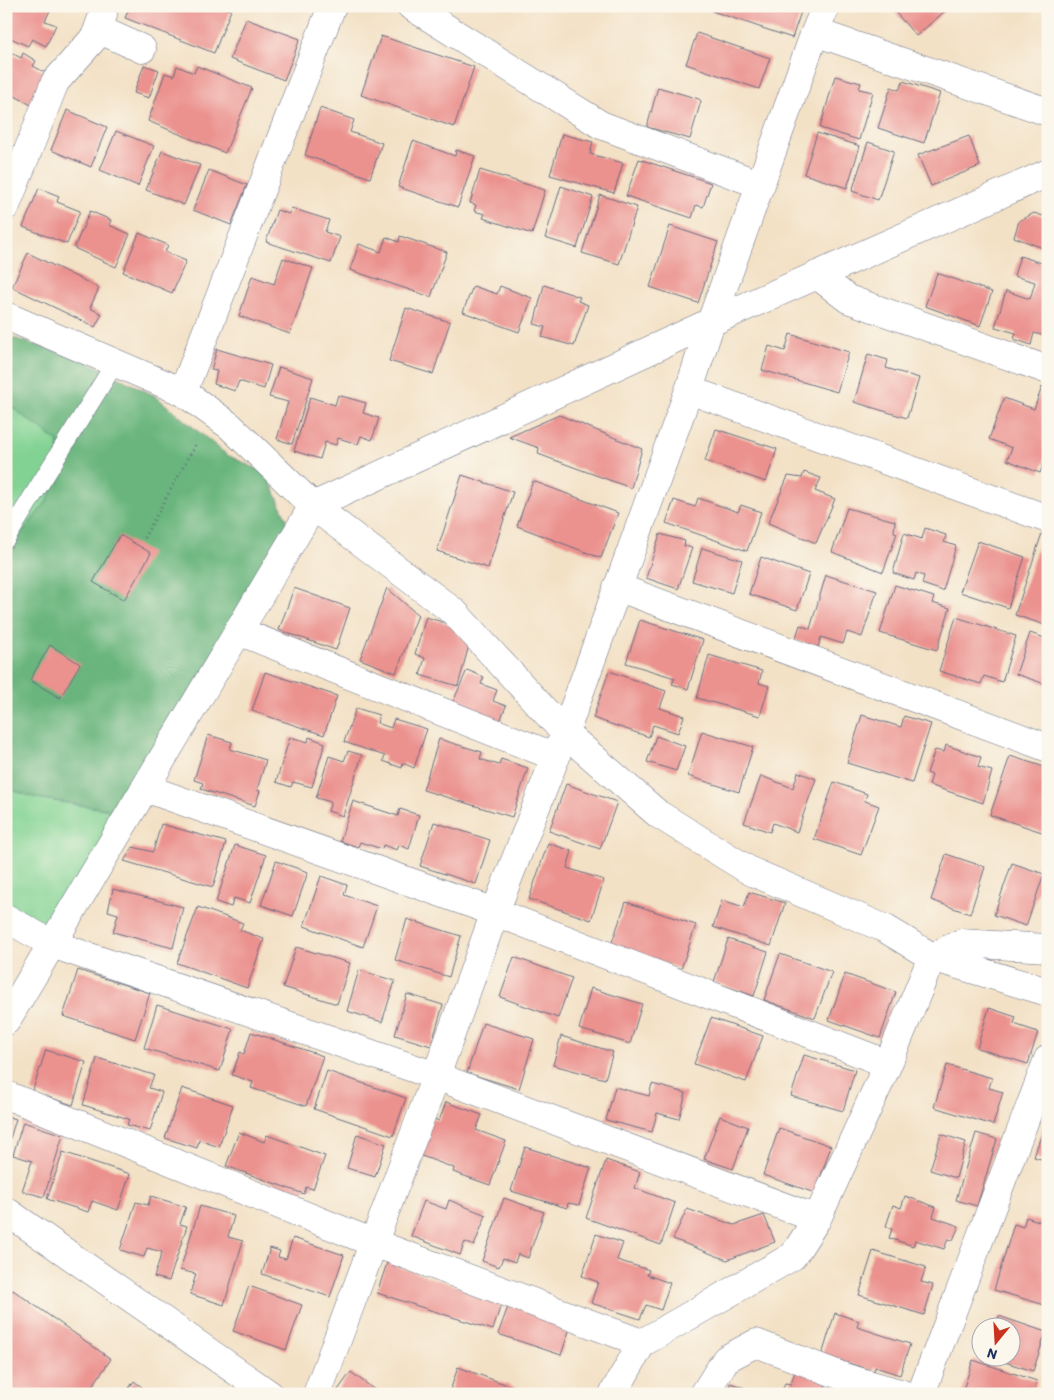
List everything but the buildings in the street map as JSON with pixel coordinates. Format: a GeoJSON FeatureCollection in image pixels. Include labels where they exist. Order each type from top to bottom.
{"type":"FeatureCollection","features":[{"type":"Feature","properties":{"kind":"street"},"geometry":{"type":"LineString","coordinates":[[184,392],[332,6]]}},
{"type":"Feature","properties":{"kind":"street"},"geometry":{"type":"LineString","coordinates":[[411,6],[601,125],[761,185]]}},
{"type":"Feature","properties":{"kind":"street"},"geometry":{"type":"LineString","coordinates":[[317,1394],[495,912],[561,745],[689,390],[710,322],[826,6]]}},
{"type":"Feature","properties":{"kind":"street"},"geometry":{"type":"LineString","coordinates":[[6,206],[55,82],[95,38],[100,17],[142,49]]}},
{"type":"Feature","properties":{"kind":"street"},"geometry":{"type":"LineString","coordinates":[[815,32],[1048,112]]}},
{"type":"Feature","properties":{"kind":"street"},"geometry":{"type":"LineString","coordinates":[[6,1021],[313,506],[710,322],[1048,173]]}},
{"type":"Feature","properties":{"kind":"street"},"geometry":{"type":"LineString","coordinates":[[817,275],[848,299],[1048,370]]}},
{"type":"Feature","properties":{"kind":"street"},"geometry":{"type":"LineString","coordinates":[[6,316],[184,392],[230,426],[313,506],[454,612],[561,745],[658,814],[750,871],[886,930],[932,957],[1048,992]]}},
{"type":"Feature","properties":{"kind":"street"},"geometry":{"type":"LineString","coordinates":[[689,390],[1048,519]]}},
{"type":"Feature","properties":{"kind":"street"},"geometry":{"type":"LineString","coordinates":[[617,587],[1048,748]]}},
{"type":"Feature","properties":{"kind":"street"},"geometry":{"type":"LineString","coordinates":[[238,631],[561,745]]}},
{"type":"Feature","properties":{"kind":"street"},"geometry":{"type":"LineString","coordinates":[[145,788],[495,912],[888,1064]]}},
{"type":"Feature","properties":{"kind":"street"},"geometry":{"type":"LineString","coordinates":[[6,918],[52,944],[436,1076],[817,1220]]}},
{"type":"Feature","properties":{"kind":"street"},"geometry":{"type":"LineString","coordinates":[[613,1394],[642,1343],[793,1256],[817,1220],[888,1064],[932,957],[961,943],[1048,947]]}},
{"type":"Feature","properties":{"kind":"street"},"geometry":{"type":"LineString","coordinates":[[920,1394],[1048,1059]]}},
{"type":"Feature","properties":{"kind":"street"},"geometry":{"type":"LineString","coordinates":[[6,1095],[374,1243],[642,1343]]}},
{"type":"Feature","properties":{"kind":"street"},"geometry":{"type":"LineString","coordinates":[[6,1211],[269,1394]]}},
{"type":"Feature","properties":{"kind":"street"},"geometry":{"type":"LineString","coordinates":[[704,1394],[726,1359],[756,1343],[844,1386],[903,1394]]}},
{"type":"Feature","properties":{"kind":"lane"},"geometry":{"type":"LineString","coordinates":[[6,538],[115,363]]}},
{"type":"Feature","properties":{"kind":"path"},"geometry":{"type":"LineString","coordinates":[[144,538],[213,414]]}},
{"type":"Feature","properties":{"kind":"green space"},"geometry":{"type":"Polygon","coordinates":[[[13,338],[84,360],[155,396],[227,455],[267,474],[292,532],[118,811],[36,798],[6,788],[6,559],[24,530],[47,501],[63,468],[57,441],[14,409],[6,400],[6,341],[13,338]]]}},
{"type":"Feature","properties":{"kind":"green space"},"geometry":{"type":"Polygon","coordinates":[[[6,395],[20,412],[57,441],[68,474],[6,558],[6,395]]]}},
{"type":"Feature","properties":{"kind":"green space"},"geometry":{"type":"Polygon","coordinates":[[[6,788],[42,799],[118,811],[52,944],[6,918],[6,788]]]}}]}
